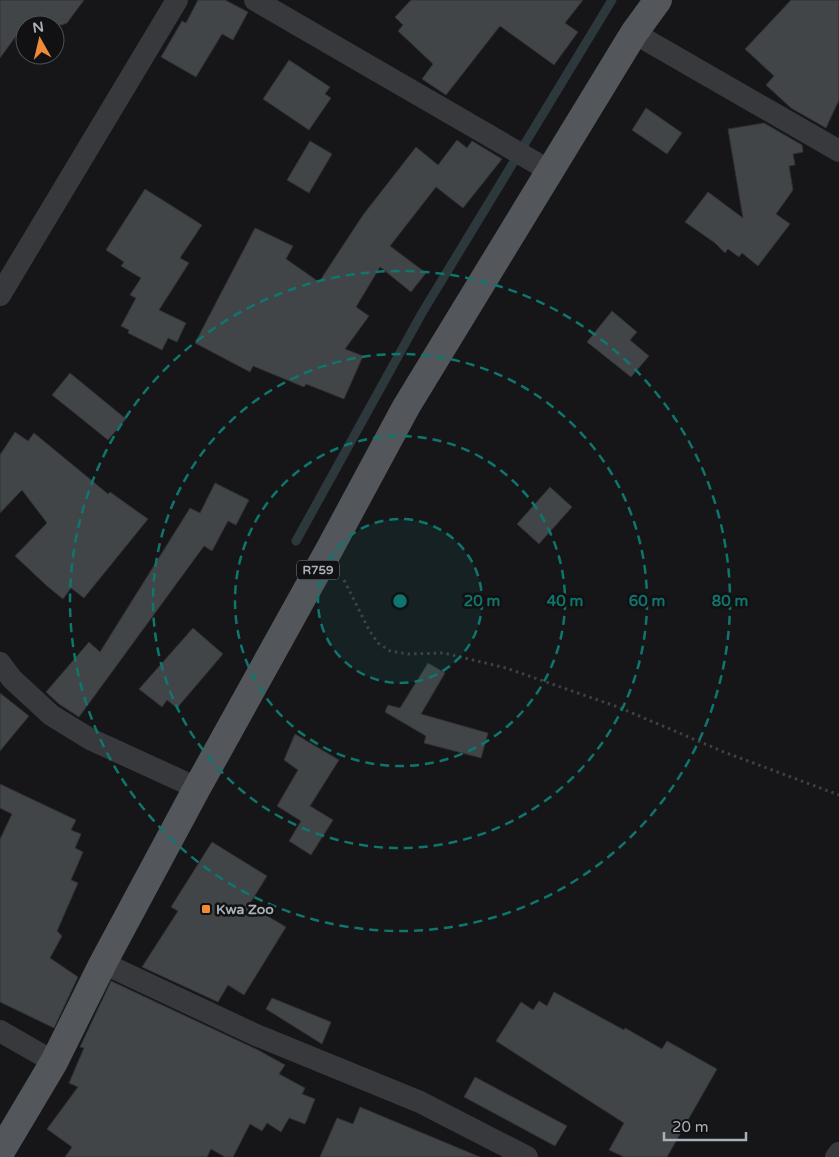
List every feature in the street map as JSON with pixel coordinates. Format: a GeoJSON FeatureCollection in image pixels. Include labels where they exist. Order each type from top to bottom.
{"type":"FeatureCollection","features":[{"type":"Feature","properties":{"kind":"main road","name":"R759"},"geometry":{"type":"LineString","coordinates":[[0,1153],[54,1062],[103,963],[197,788],[406,407],[634,34],[658,0]]}},
{"type":"Feature","properties":{"kind":"street"},"geometry":{"type":"LineString","coordinates":[[0,295],[177,0]]}},
{"type":"Feature","properties":{"kind":"street"},"geometry":{"type":"LineString","coordinates":[[255,0],[550,172]]}},
{"type":"Feature","properties":{"kind":"street"},"geometry":{"type":"LineString","coordinates":[[634,34],[839,152]]}},
{"type":"Feature","properties":{"kind":"street"},"geometry":{"type":"LineString","coordinates":[[0,663],[12,679],[51,715],[90,739],[197,788]]}},
{"type":"Feature","properties":{"kind":"street"},"geometry":{"type":"LineString","coordinates":[[103,963],[256,1035],[420,1102],[527,1157]]}},
{"type":"Feature","properties":{"kind":"street"},"geometry":{"type":"LineString","coordinates":[[0,1031],[54,1062]]}},
{"type":"Feature","properties":{"kind":"street"},"geometry":{"type":"LineString","coordinates":[[836,1157],[839,1153]]}},
{"type":"Feature","properties":{"kind":"path"},"geometry":{"type":"LineString","coordinates":[[329,550],[369,630],[378,643],[390,650],[408,654],[444,654],[506,668],[618,707],[724,752],[839,795]]}},
{"type":"Feature","properties":{"kind":"building"},"geometry":{"type":"Polygon","coordinates":[[[0,0],[84,0],[65,24],[65,15],[15,15],[15,37],[0,58],[0,0]]]}},
{"type":"Feature","properties":{"kind":"building"},"geometry":{"type":"Polygon","coordinates":[[[198,0],[225,0],[248,12],[233,40],[222,34],[196,77],[161,57],[182,21],[186,23],[198,0]]]}},
{"type":"Feature","properties":{"kind":"building"},"geometry":{"type":"Polygon","coordinates":[[[411,0],[583,0],[565,23],[578,32],[554,65],[500,26],[446,95],[422,79],[433,64],[398,31],[403,25],[395,17],[411,0]]]}},
{"type":"Feature","properties":{"kind":"building"},"geometry":{"type":"Polygon","coordinates":[[[791,0],[839,0],[839,100],[826,128],[791,108],[766,85],[774,76],[745,49],[791,0]]]}},
{"type":"Feature","properties":{"kind":"building"},"geometry":{"type":"Polygon","coordinates":[[[289,60],[330,87],[325,94],[331,98],[309,130],[263,99],[289,60]]]}},
{"type":"Feature","properties":{"kind":"building"},"geometry":{"type":"Polygon","coordinates":[[[646,108],[682,133],[667,154],[632,130],[646,108]]]}},
{"type":"Feature","properties":{"kind":"building"},"geometry":{"type":"Polygon","coordinates":[[[764,123],[802,145],[803,152],[793,154],[795,165],[789,166],[793,190],[776,214],[790,224],[758,266],[742,253],[739,257],[728,249],[725,253],[715,243],[685,222],[708,192],[743,218],[728,129],[764,123]]]}},
{"type":"Feature","properties":{"kind":"building"},"geometry":{"type":"Polygon","coordinates":[[[457,140],[467,148],[472,141],[502,159],[463,208],[436,187],[390,246],[426,273],[411,292],[380,267],[356,307],[369,316],[345,349],[363,356],[344,399],[306,384],[304,387],[253,366],[250,372],[195,343],[255,228],[293,246],[286,259],[319,282],[363,215],[416,147],[438,165],[457,140]]]}},
{"type":"Feature","properties":{"kind":"building"},"geometry":{"type":"Polygon","coordinates":[[[310,141],[332,154],[309,193],[287,180],[310,141]]]}},
{"type":"Feature","properties":{"kind":"building"},"geometry":{"type":"Polygon","coordinates":[[[145,189],[202,225],[180,258],[189,263],[159,310],[186,323],[177,342],[168,338],[162,350],[128,333],[129,330],[121,326],[136,298],[130,295],[141,278],[121,266],[124,262],[106,250],[145,189]]]}},
{"type":"Feature","properties":{"kind":"building"},"geometry":{"type":"Polygon","coordinates":[[[612,311],[637,332],[630,340],[649,356],[631,377],[587,342],[612,311]]]}},
{"type":"Feature","properties":{"kind":"building"},"geometry":{"type":"Polygon","coordinates":[[[70,373],[126,419],[108,440],[52,395],[70,373]]]}},
{"type":"Feature","properties":{"kind":"building"},"geometry":{"type":"Polygon","coordinates":[[[15,432],[28,441],[34,433],[108,494],[110,492],[148,519],[84,598],[71,588],[63,599],[15,556],[47,523],[22,490],[0,513],[0,455],[15,432]]]}},
{"type":"Feature","properties":{"kind":"building"},"geometry":{"type":"Polygon","coordinates":[[[215,483],[249,500],[236,525],[228,521],[212,551],[204,546],[79,717],[59,704],[46,692],[89,642],[100,652],[190,508],[200,513],[215,483]]]}},
{"type":"Feature","properties":{"kind":"building"},"geometry":{"type":"Polygon","coordinates":[[[550,487],[572,507],[539,544],[517,524],[550,487]]]}},
{"type":"Feature","properties":{"kind":"building"},"geometry":{"type":"Polygon","coordinates":[[[193,628],[223,654],[177,708],[167,700],[162,707],[139,689],[193,628]]]}},
{"type":"Feature","properties":{"kind":"building"},"geometry":{"type":"Polygon","coordinates":[[[428,663],[445,673],[421,714],[488,733],[481,758],[424,743],[426,736],[385,712],[388,705],[400,708],[428,663]]]}},
{"type":"Feature","properties":{"kind":"building"},"geometry":{"type":"Polygon","coordinates":[[[0,693],[29,716],[0,751],[0,693]]]}},
{"type":"Feature","properties":{"kind":"building"},"geometry":{"type":"Polygon","coordinates":[[[295,734],[339,760],[310,806],[333,820],[311,855],[289,841],[301,821],[277,806],[298,770],[284,760],[295,734]]]}},
{"type":"Feature","properties":{"kind":"building"},"geometry":{"type":"Polygon","coordinates":[[[0,784],[76,820],[71,830],[81,834],[75,848],[83,852],[71,880],[78,883],[57,931],[62,936],[50,958],[78,977],[54,1028],[0,1002],[0,839],[12,814],[0,808],[0,784]]]}},
{"type":"Feature","properties":{"kind":"building"},"geometry":{"type":"Polygon","coordinates":[[[212,842],[267,876],[249,905],[286,927],[244,995],[228,985],[218,1002],[142,967],[178,911],[171,907],[212,842]]]}},
{"type":"Feature","properties":{"kind":"building"},"geometry":{"type":"Polygon","coordinates":[[[111,981],[258,1050],[285,1065],[279,1074],[305,1088],[302,1094],[315,1099],[305,1124],[289,1118],[281,1132],[267,1123],[262,1131],[250,1124],[233,1157],[225,1157],[211,1149],[207,1157],[65,1157],[72,1147],[47,1129],[78,1087],[69,1083],[84,1048],[80,1047],[111,981]]]}},
{"type":"Feature","properties":{"kind":"building"},"geometry":{"type":"Polygon","coordinates":[[[554,992],[662,1049],[667,1041],[717,1069],[667,1157],[624,1157],[609,1150],[624,1123],[496,1041],[521,1002],[533,1010],[539,1001],[547,1006],[554,992]]]}},
{"type":"Feature","properties":{"kind":"building"},"geometry":{"type":"Polygon","coordinates":[[[272,998],[331,1022],[322,1044],[266,1009],[272,998]]]}},
{"type":"Feature","properties":{"kind":"building"},"geometry":{"type":"Polygon","coordinates":[[[475,1077],[567,1126],[555,1146],[464,1097],[475,1077]]]}},
{"type":"Feature","properties":{"kind":"building"},"geometry":{"type":"Polygon","coordinates":[[[360,1107],[480,1157],[320,1157],[337,1118],[353,1124],[360,1107]]]}},
{"type":"Feature","properties":{"kind":"waterway"},"geometry":{"type":"LineString","coordinates":[[296,541],[422,313],[612,0]]}},
{"type":"Feature","properties":{"kind":"place","name":"Kwa Zoo"},"geometry":{"type":"Point","coordinates":[206,909]}}]}
